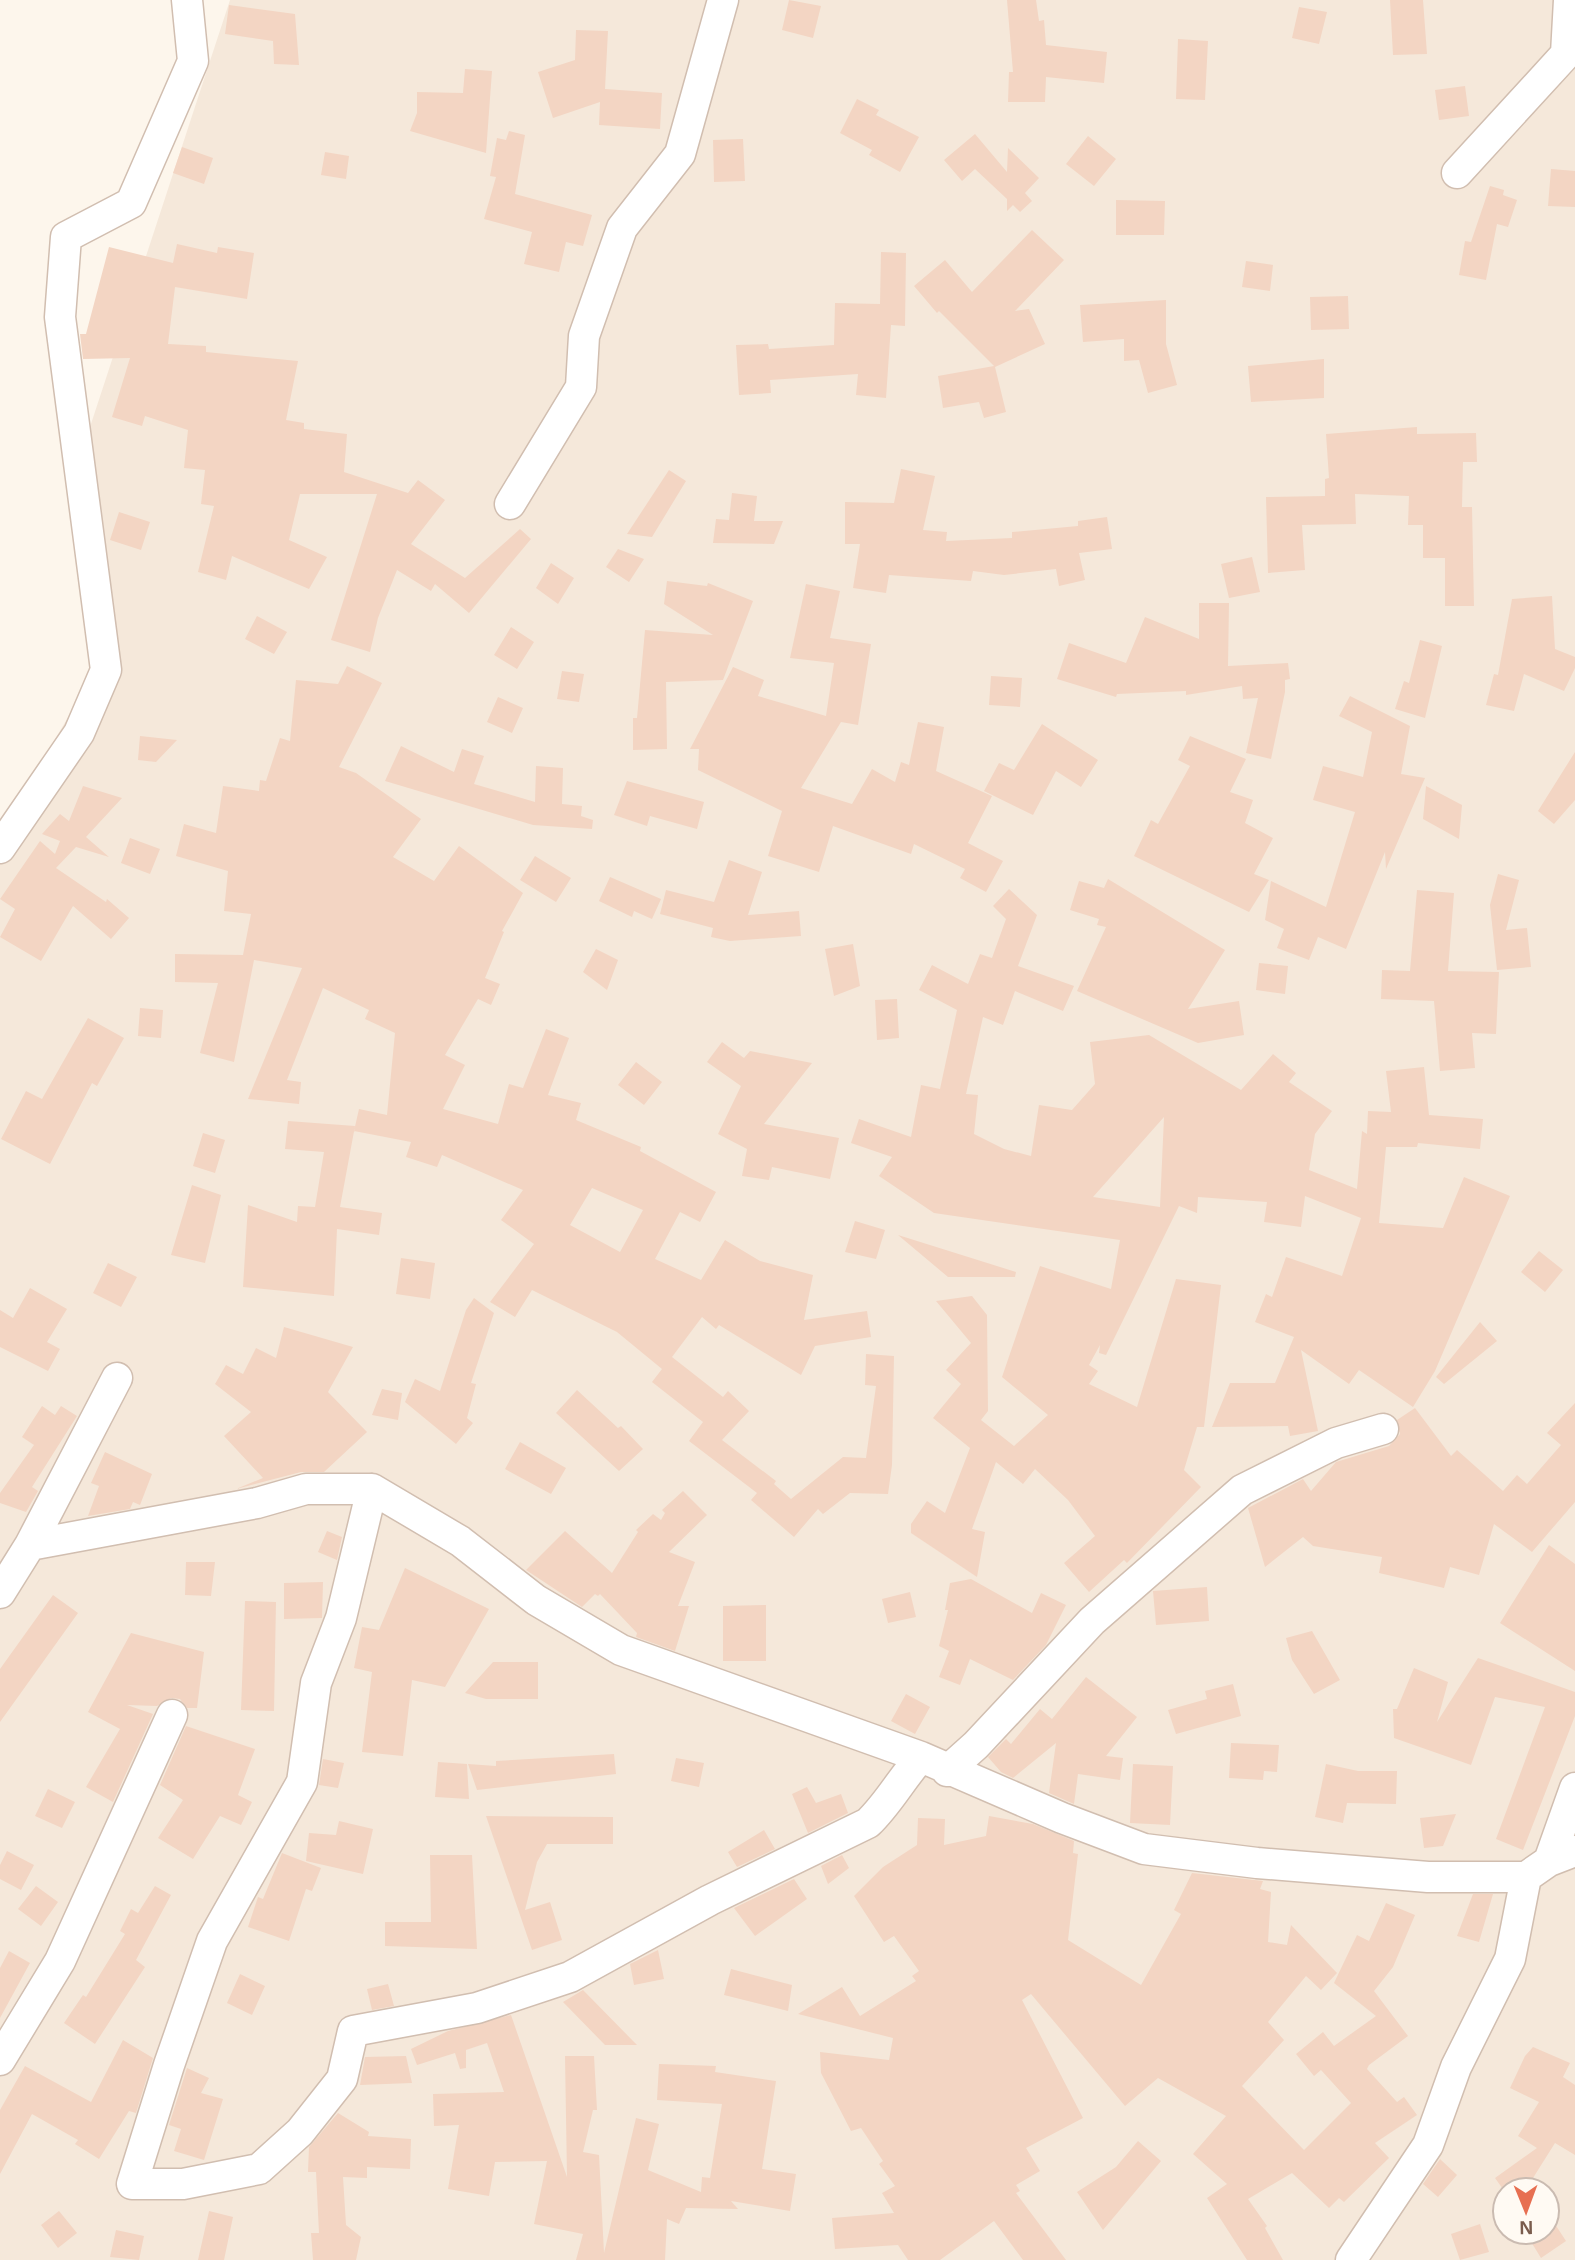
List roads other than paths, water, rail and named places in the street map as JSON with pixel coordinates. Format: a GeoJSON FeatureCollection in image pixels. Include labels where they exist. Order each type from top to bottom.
{"type":"FeatureCollection","features":[{"type":"Feature","properties":{"kind":"street"},"geometry":{"type":"LineString","coordinates":[[0,848],[79,733],[106,670],[60,317],[66,237],[131,203],[192,61],[187,0]]}},
{"type":"Feature","properties":{"kind":"street"},"geometry":{"type":"LineString","coordinates":[[510,504],[581,387],[584,336],[622,228],[680,154],[723,0]]}},
{"type":"Feature","properties":{"kind":"street"},"geometry":{"type":"LineString","coordinates":[[1457,173],[1566,54],[1569,0]]}},
{"type":"Feature","properties":{"kind":"street"},"geometry":{"type":"LineString","coordinates":[[0,1592],[30,1545],[117,1378]]}},
{"type":"Feature","properties":{"kind":"street"},"geometry":{"type":"LineString","coordinates":[[372,1489],[341,1618],[316,1683],[302,1782],[212,1941],[132,2184],[183,2184],[259,2169],[300,2132],[342,2079],[353,2031],[477,2008],[570,1977],[709,1900],[868,1823],[888,1804],[902,1777],[976,1745],[1092,1621],[1242,1490],[1336,1443],[1383,1429]]}},
{"type":"Feature","properties":{"kind":"street"},"geometry":{"type":"LineString","coordinates":[[30,1545],[257,1503],[306,1489],[372,1489],[460,1541],[536,1600],[621,1650],[934,1764],[1144,1849],[1258,1863],[1428,1877],[1550,1863]]}},
{"type":"Feature","properties":{"kind":"street"},"geometry":{"type":"LineString","coordinates":[[0,2060],[60,1961],[172,1715]]}},
{"type":"Feature","properties":{"kind":"street"},"geometry":{"type":"LineString","coordinates":[[1351,2260],[1428,2145],[1456,2067],[1510,1959],[1550,1863],[1575,1788]]}}]}
